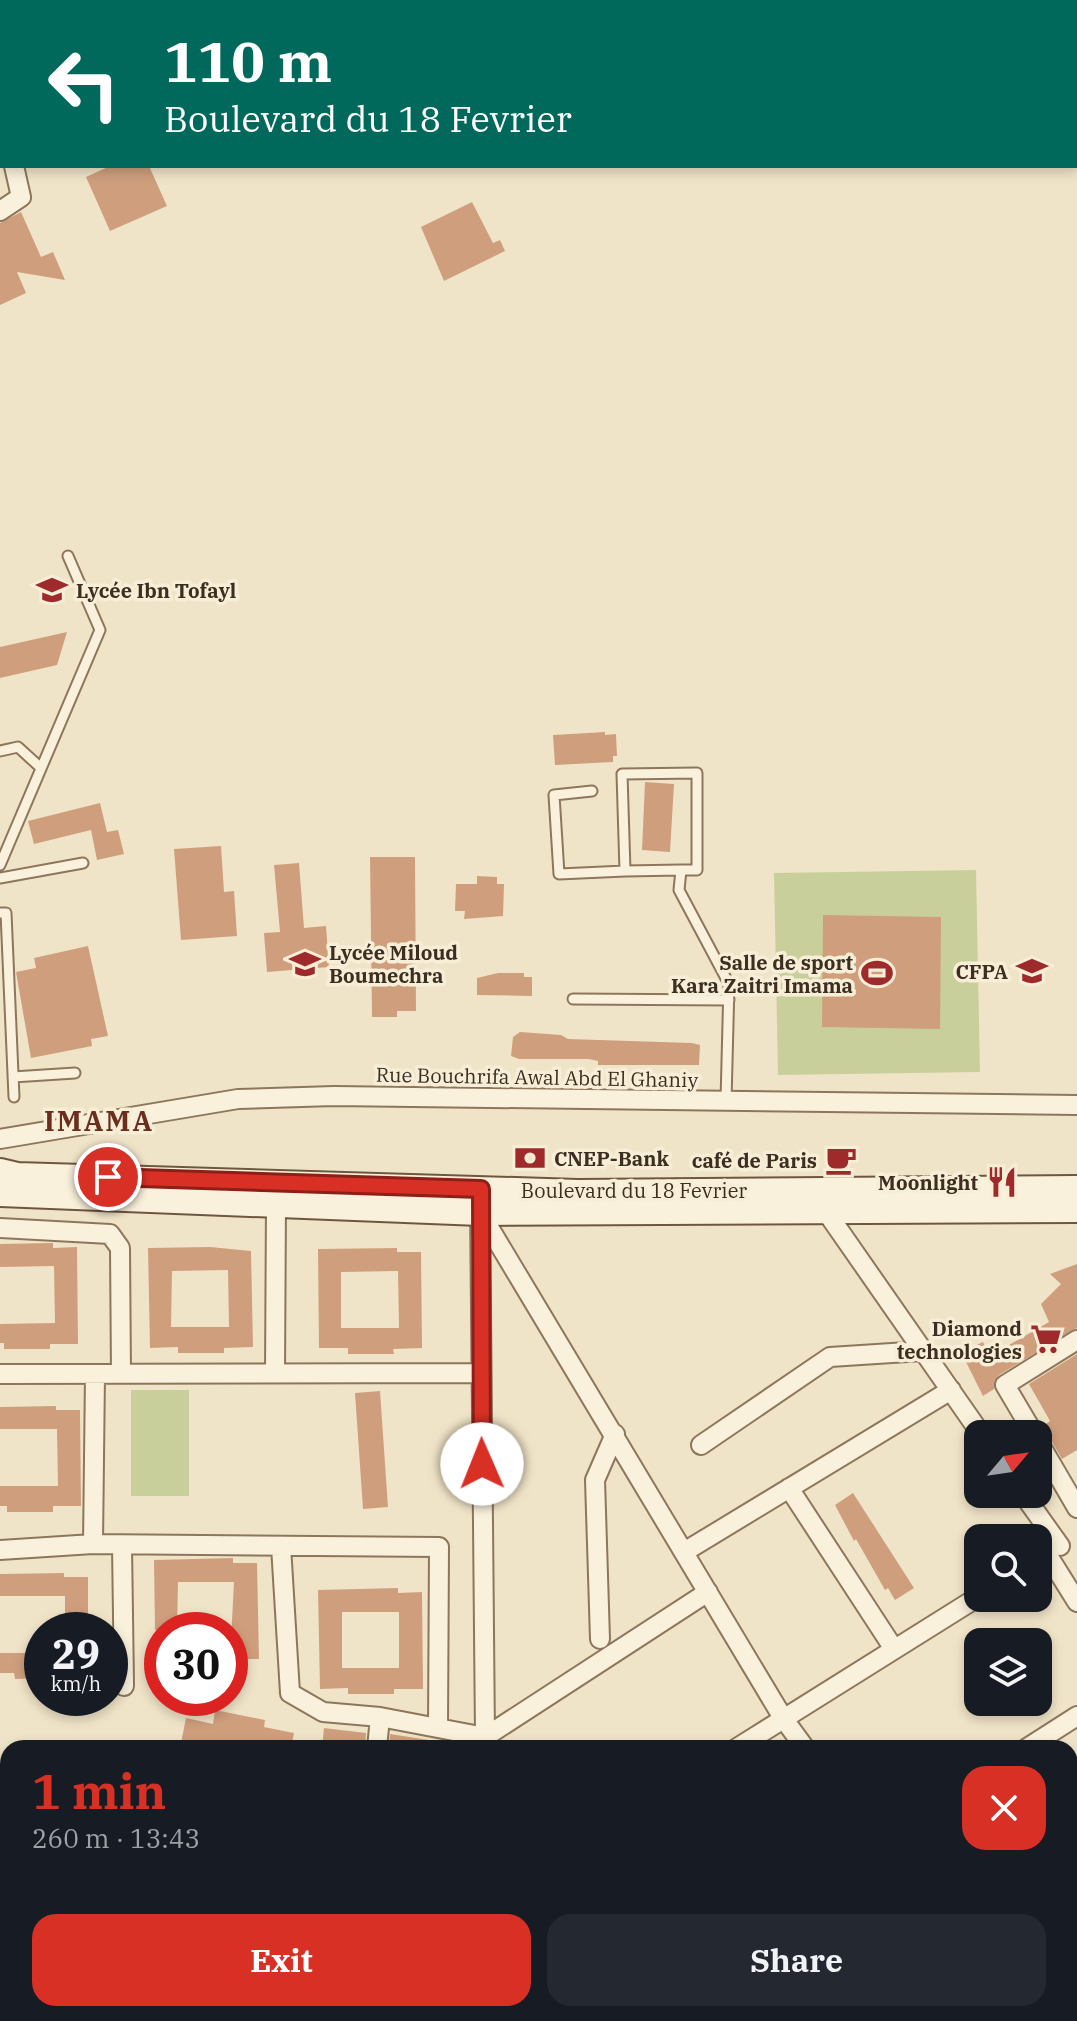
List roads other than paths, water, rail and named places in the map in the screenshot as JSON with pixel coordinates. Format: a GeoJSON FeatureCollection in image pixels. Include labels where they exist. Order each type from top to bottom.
{"type":"FeatureCollection","features":[{"type":"Feature","properties":{"kind":"main road","name":"Boulevard du 18 Fevrier"},"geometry":{"type":"LineString","coordinates":[[0,1171],[17,1175],[480,1201],[825,1210],[1077,1210]]}},
{"type":"Feature","properties":{"kind":"main road","name":"Boulevard du 18 Fevrier"},"geometry":{"type":"LineString","coordinates":[[0,1194],[276,1203],[480,1201],[578,1192],[1077,1188]]}},
{"type":"Feature","properties":{"kind":"street"},"geometry":{"type":"LineString","coordinates":[[0,211],[21,197],[22,189],[15,168]]}},
{"type":"Feature","properties":{"kind":"street","name":"Rue Bouchrifa Awal Abd El Ghaniy"},"geometry":{"type":"LineString","coordinates":[[0,1139],[238,1099],[334,1096],[1077,1105]]}},
{"type":"Feature","properties":{"kind":"street"},"geometry":{"type":"LineString","coordinates":[[480,1201],[485,1740]]}},
{"type":"Feature","properties":{"kind":"street"},"geometry":{"type":"LineString","coordinates":[[480,1201],[684,1552],[799,1740]]}},
{"type":"Feature","properties":{"kind":"street"},"geometry":{"type":"LineString","coordinates":[[275,1373],[276,1203]]}},
{"type":"Feature","properties":{"kind":"street"},"geometry":{"type":"LineString","coordinates":[[825,1210],[971,1420]]}},
{"type":"Feature","properties":{"kind":"street"},"geometry":{"type":"LineString","coordinates":[[0,1228],[110,1234],[120,1248],[121,1374]]}},
{"type":"Feature","properties":{"kind":"street"},"geometry":{"type":"LineString","coordinates":[[1026,1420],[1005,1385],[1077,1340]]}},
{"type":"Feature","properties":{"kind":"street"},"geometry":{"type":"LineString","coordinates":[[701,1445],[830,1357],[923,1351]]}},
{"type":"Feature","properties":{"kind":"street"},"geometry":{"type":"LineString","coordinates":[[0,1374],[481,1373]]}},
{"type":"Feature","properties":{"kind":"street"},"geometry":{"type":"LineString","coordinates":[[93,1544],[95,1374]]}},
{"type":"Feature","properties":{"kind":"street"},"geometry":{"type":"LineString","coordinates":[[684,1552],[951,1390]]}},
{"type":"Feature","properties":{"kind":"street"},"geometry":{"type":"LineString","coordinates":[[600,1639],[595,1480],[615,1434]]}},
{"type":"Feature","properties":{"kind":"street"},"geometry":{"type":"LineString","coordinates":[[1052,1465],[1077,1508]]}},
{"type":"Feature","properties":{"kind":"street"},"geometry":{"type":"LineString","coordinates":[[789,1488],[894,1649]]}},
{"type":"Feature","properties":{"kind":"street"},"geometry":{"type":"LineString","coordinates":[[1031,1508],[1056,1550],[1077,1602]]}},
{"type":"Feature","properties":{"kind":"street"},"geometry":{"type":"LineString","coordinates":[[0,1550],[93,1544],[439,1547],[438,1728]]}},
{"type":"Feature","properties":{"kind":"street"},"geometry":{"type":"LineString","coordinates":[[122,1545],[123,1612]]}},
{"type":"Feature","properties":{"kind":"street"},"geometry":{"type":"LineString","coordinates":[[281,1546],[290,1693],[323,1712],[380,1717],[438,1728],[476,1740]]}},
{"type":"Feature","properties":{"kind":"street"},"geometry":{"type":"LineString","coordinates":[[489,1740],[708,1592]]}},
{"type":"Feature","properties":{"kind":"street"},"geometry":{"type":"LineString","coordinates":[[749,1740],[964,1606]]}},
{"type":"Feature","properties":{"kind":"street"},"geometry":{"type":"LineString","coordinates":[[1040,1740],[1077,1716]]}},
{"type":"Feature","properties":{"kind":"street"},"geometry":{"type":"LineString","coordinates":[[378,1740],[380,1717]]}},
{"type":"Feature","properties":{"kind":"lane"},"geometry":{"type":"LineString","coordinates":[[0,865],[100,630],[68,556]]}},
{"type":"Feature","properties":{"kind":"lane"},"geometry":{"type":"LineString","coordinates":[[0,751],[18,747],[41,768]]}},
{"type":"Feature","properties":{"kind":"lane"},"geometry":{"type":"LineString","coordinates":[[592,791],[554,795],[559,874],[697,870],[697,773],[622,774],[625,871]]}},
{"type":"Feature","properties":{"kind":"lane"},"geometry":{"type":"LineString","coordinates":[[0,878],[83,863]]}},
{"type":"Feature","properties":{"kind":"lane"},"geometry":{"type":"LineString","coordinates":[[681,870],[679,890],[729,984],[726,1101]]}},
{"type":"Feature","properties":{"kind":"lane"},"geometry":{"type":"LineString","coordinates":[[0,913],[6,913],[14,1097]]}},
{"type":"Feature","properties":{"kind":"lane"},"geometry":{"type":"LineString","coordinates":[[573,999],[729,1000]]}},
{"type":"Feature","properties":{"kind":"lane"},"geometry":{"type":"LineString","coordinates":[[13,1077],[75,1073]]}},
{"type":"Feature","properties":{"kind":"place","name":"Lycée Ibn Tofayl"},"geometry":{"type":"Point","coordinates":[52,590]}},
{"type":"Feature","properties":{"kind":"place","name":"Lycée Miloud Boumechra"},"geometry":{"type":"Point","coordinates":[305,964]}},
{"type":"Feature","properties":{"kind":"place","name":"CFPA"},"geometry":{"type":"Point","coordinates":[1032,971]}},
{"type":"Feature","properties":{"kind":"place","name":"Salle de sport Kara Zaitri Imama"},"geometry":{"type":"Point","coordinates":[877,973]}},
{"type":"Feature","properties":{"kind":"place","name":"CNEP-Bank"},"geometry":{"type":"Point","coordinates":[530,1158]}},
{"type":"Feature","properties":{"kind":"place","name":"café de Paris"},"geometry":{"type":"Point","coordinates":[841,1160]}},
{"type":"Feature","properties":{"kind":"place","name":"Moonlight"},"geometry":{"type":"Point","coordinates":[1002,1182]}},
{"type":"Feature","properties":{"kind":"place","name":"Diamond technologies"},"geometry":{"type":"Point","coordinates":[1046,1339]}},
{"type":"Feature","properties":{"kind":"district","name":"IMAMA"},"geometry":{"type":"Point","coordinates":[99,1120]}}]}
